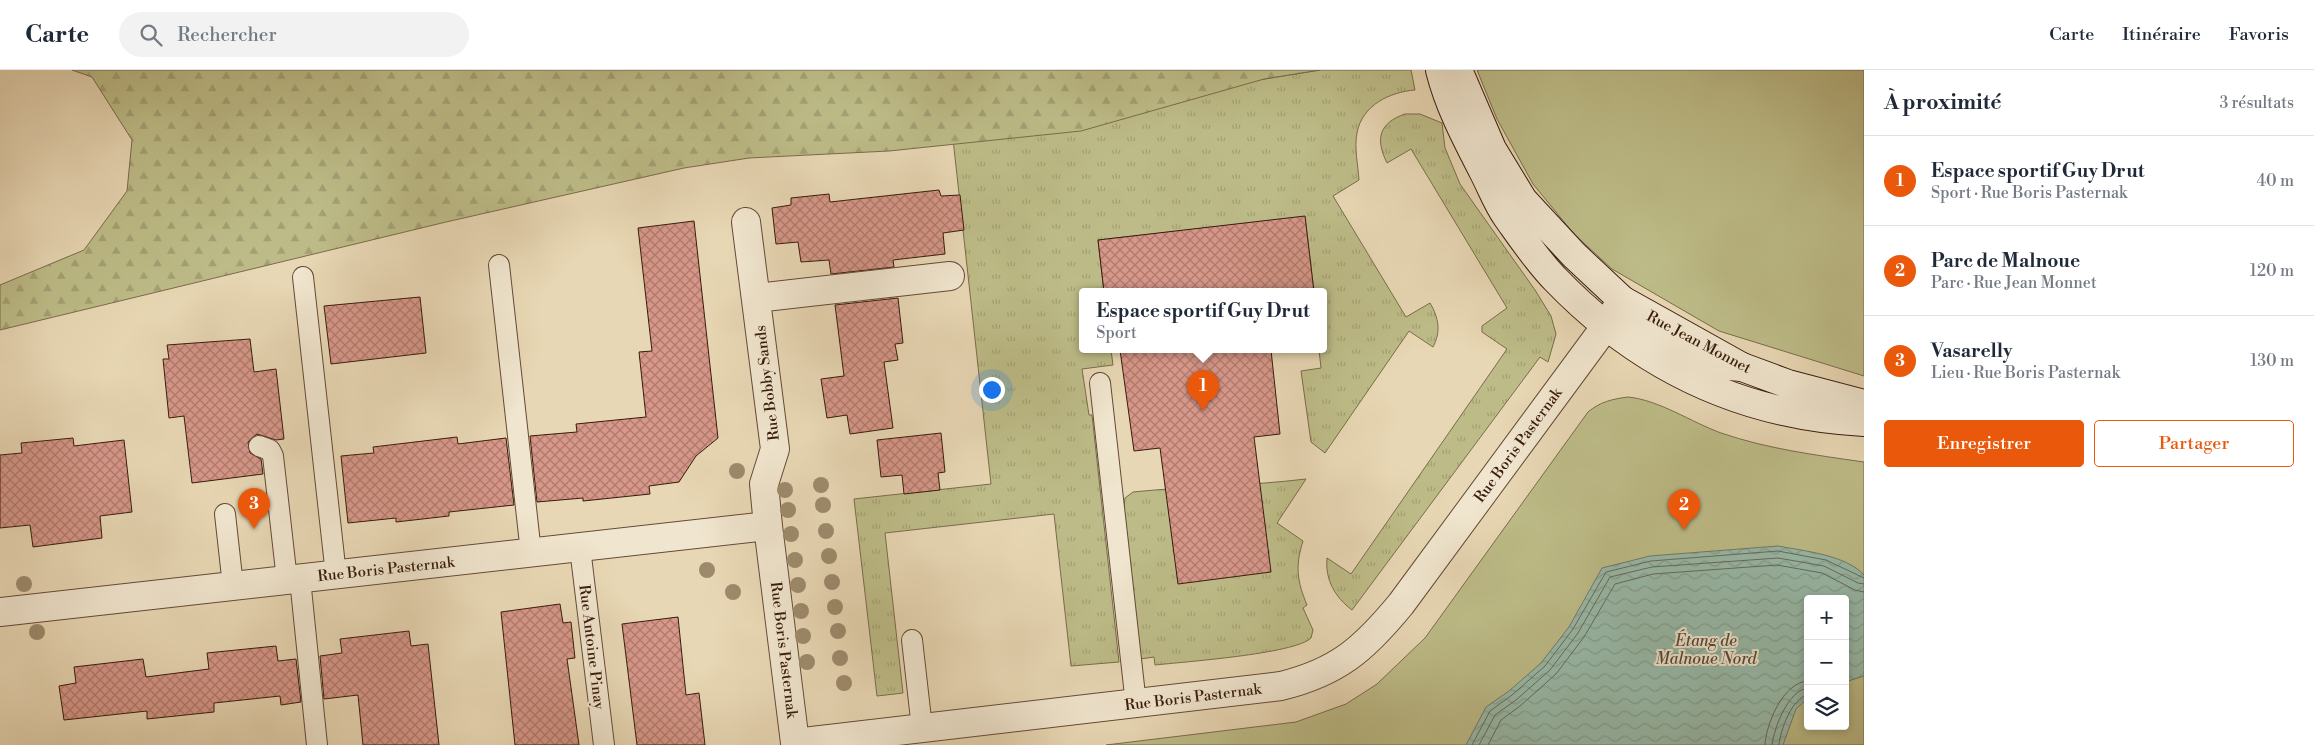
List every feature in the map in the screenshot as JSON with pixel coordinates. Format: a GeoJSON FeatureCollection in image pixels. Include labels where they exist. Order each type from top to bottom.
{"type":"FeatureCollection","features":[{"type":"Feature","properties":{"kind":"street"},"geometry":{"type":"LineString","coordinates":[[1440,70],[1455,116],[1506,216],[1555,280],[1606,326],[1663,366],[1710,389],[1772,410],[1864,422]]}},
{"type":"Feature","properties":{"kind":"street","name":"Rue Jean Monnet"},"geometry":{"type":"LineString","coordinates":[[1458,70],[1492,149],[1523,200],[1574,255],[1622,300],[1742,367],[1788,384],[1864,404]]}},
{"type":"Feature","properties":{"kind":"street","name":"Rue Bobby Sands"},"geometry":{"type":"LineString","coordinates":[[746,222],[775,448],[764,484],[768,526]]}},
{"type":"Feature","properties":{"kind":"street"},"geometry":{"type":"LineString","coordinates":[[757,298],[950,276]]}},
{"type":"Feature","properties":{"kind":"street","name":"Rue Boris Pasternak"},"geometry":{"type":"LineString","coordinates":[[0,612],[768,526],[796,744],[1280,686],[1307,679],[1327,670],[1354,653],[1378,632],[1401,604],[1606,326],[1622,300]]}},
{"type":"Feature","properties":{"kind":"street"},"geometry":{"type":"LineString","coordinates":[[1606,326],[1632,322],[1672,349],[1705,364],[1742,367]]}},
{"type":"Feature","properties":{"kind":"lane"},"geometry":{"type":"LineString","coordinates":[[499,265],[531,553]]}},
{"type":"Feature","properties":{"kind":"lane"},"geometry":{"type":"LineString","coordinates":[[303,277],[336,575]]}},
{"type":"Feature","properties":{"kind":"lane"},"geometry":{"type":"LineString","coordinates":[[1100,383],[1136,704]]}},
{"type":"Feature","properties":{"kind":"lane"},"geometry":{"type":"LineString","coordinates":[[259,446],[270,450],[273,456],[317,745]]}},
{"type":"Feature","properties":{"kind":"lane"},"geometry":{"type":"LineString","coordinates":[[225,514],[233,586]]}},
{"type":"Feature","properties":{"kind":"lane","name":"Rue Antoine Pinay"},"geometry":{"type":"LineString","coordinates":[[580,548],[604,745]]}},
{"type":"Feature","properties":{"kind":"lane"},"geometry":{"type":"LineString","coordinates":[[912,640],[922,728]]}},
{"type":"Feature","properties":{"kind":"green space"},"geometry":{"type":"Polygon","coordinates":[[[72,70],[1320,70],[1264,79],[1081,131],[889,151],[749,158],[684,168],[446,222],[0,330],[0,285],[84,250],[127,191],[132,140],[92,77],[72,70]]]}},
{"type":"Feature","properties":{"kind":"green space"},"geometry":{"type":"Polygon","coordinates":[[[1320,70],[1411,70],[1415,90],[1396,94],[1378,102],[1360,123],[1356,138],[1359,180],[1333,196],[1406,317],[1430,303],[1435,314],[1438,330],[1433,347],[1409,331],[1325,453],[1311,442],[1301,371],[1321,368],[1319,353],[1327,353],[1327,288],[1314,288],[1305,217],[1098,240],[1104,288],[1079,288],[1079,353],[1111,353],[1113,365],[1082,369],[1089,415],[1092,415],[1119,662],[1071,666],[1054,514],[885,533],[903,693],[877,696],[854,499],[991,484],[952,130],[1320,70]]]}},
{"type":"Feature","properties":{"kind":"green space"},"geometry":{"type":"Polygon","coordinates":[[[1477,70],[1864,70],[1864,376],[1719,331],[1612,269],[1574,234],[1533,184],[1497,119],[1477,70]]]}},
{"type":"Feature","properties":{"kind":"green space"},"geometry":{"type":"Polygon","coordinates":[[[1405,114],[1420,114],[1442,123],[1445,148],[1460,184],[1535,290],[1551,316],[1556,334],[1548,362],[1540,357],[1352,610],[1336,594],[1332,587],[1328,574],[1327,558],[1351,574],[1507,349],[1482,332],[1482,326],[1507,308],[1411,149],[1387,163],[1383,154],[1381,139],[1385,127],[1396,118],[1405,114]]]}},
{"type":"Feature","properties":{"kind":"green space"},"geometry":{"type":"Polygon","coordinates":[[[1628,397],[1640,399],[1739,439],[1792,451],[1864,462],[1864,745],[1106,745],[1296,722],[1346,704],[1377,684],[1425,638],[1588,412],[1602,403],[1628,397]]]}},
{"type":"Feature","properties":{"kind":"green space"},"geometry":{"type":"Polygon","coordinates":[[[1306,479],[1277,523],[1303,541],[1298,573],[1307,605],[1303,608],[1313,630],[1311,638],[1301,644],[1262,653],[1155,665],[1154,657],[1140,659],[1124,507],[1125,498],[1133,492],[1306,479]]]}},
{"type":"Feature","properties":{"kind":"water","name":"Étang de Malnoue Nord"},"geometry":{"type":"Polygon","coordinates":[[[1778,546],[1836,558],[1856,568],[1864,575],[1864,676],[1849,681],[1849,595],[1804,595],[1804,702],[1796,709],[1783,745],[1466,745],[1486,707],[1509,691],[1541,663],[1569,627],[1602,568],[1650,556],[1778,546]]]}},
{"type":"Feature","properties":{"kind":"building"},"geometry":{"type":"Polygon","coordinates":[[[939,190],[941,196],[960,195],[964,230],[943,233],[945,254],[893,260],[894,267],[831,274],[829,260],[801,262],[798,242],[776,244],[772,208],[791,205],[791,198],[829,194],[830,202],[939,190]]]}},
{"type":"Feature","properties":{"kind":"building"},"geometry":{"type":"Polygon","coordinates":[[[1305,216],[1314,288],[1104,288],[1098,240],[1305,216]]]}},
{"type":"Feature","properties":{"kind":"building"},"geometry":{"type":"Polygon","coordinates":[[[694,221],[718,438],[696,456],[679,482],[649,486],[650,494],[583,501],[583,498],[537,502],[530,436],[577,432],[576,424],[646,417],[639,352],[652,351],[638,228],[694,221]]]}},
{"type":"Feature","properties":{"kind":"building"},"geometry":{"type":"Polygon","coordinates":[[[420,297],[426,353],[331,364],[324,306],[420,297]]]}},
{"type":"Feature","properties":{"kind":"building"},"geometry":{"type":"Polygon","coordinates":[[[898,298],[903,343],[895,344],[898,360],[884,362],[893,428],[850,434],[847,415],[827,418],[821,379],[844,376],[835,305],[898,298]]]}},
{"type":"Feature","properties":{"kind":"building"},"geometry":{"type":"Polygon","coordinates":[[[250,339],[254,372],[276,369],[284,439],[276,440],[257,434],[248,442],[250,453],[261,459],[263,474],[192,483],[184,416],[169,418],[163,359],[169,359],[167,345],[250,339]]]}},
{"type":"Feature","properties":{"kind":"building"},"geometry":{"type":"Polygon","coordinates":[[[1120,353],[1271,353],[1280,434],[1254,437],[1271,572],[1178,584],[1160,448],[1134,451],[1120,353]]]}},
{"type":"Feature","properties":{"kind":"building"},"geometry":{"type":"Polygon","coordinates":[[[941,433],[945,472],[938,473],[940,490],[904,494],[902,475],[881,477],[877,440],[941,433]]]}},
{"type":"Feature","properties":{"kind":"building"},"geometry":{"type":"Polygon","coordinates":[[[457,437],[458,444],[506,438],[514,505],[449,512],[449,516],[396,522],[396,518],[348,523],[341,456],[374,453],[373,447],[457,437]]]}},
{"type":"Feature","properties":{"kind":"building"},"geometry":{"type":"Polygon","coordinates":[[[73,438],[74,446],[124,440],[132,512],[100,516],[102,538],[33,547],[30,525],[0,528],[0,455],[22,453],[21,443],[73,438]]]}},
{"type":"Feature","properties":{"kind":"building"},"geometry":{"type":"Polygon","coordinates":[[[560,604],[563,623],[571,622],[575,658],[567,659],[579,745],[515,745],[501,612],[560,604]]]}},
{"type":"Feature","properties":{"kind":"building"},"geometry":{"type":"Polygon","coordinates":[[[678,617],[686,695],[699,693],[705,745],[637,745],[622,624],[678,617]]]}},
{"type":"Feature","properties":{"kind":"building"},"geometry":{"type":"Polygon","coordinates":[[[409,631],[411,646],[428,644],[439,745],[363,745],[358,695],[324,699],[320,656],[342,653],[340,639],[409,631]]]}},
{"type":"Feature","properties":{"kind":"building"},"geometry":{"type":"Polygon","coordinates":[[[276,646],[278,661],[296,659],[301,702],[281,705],[280,696],[214,703],[214,712],[147,719],[147,711],[64,720],[59,686],[76,683],[74,667],[143,659],[146,677],[209,669],[207,653],[276,646]]]}},
{"type":"Feature","properties":{"kind":"place","name":"Espace sportif Guy Drut"},"geometry":{"type":"Point","coordinates":[1203,411]}},
{"type":"Feature","properties":{"kind":"place","name":"Vasarelly"},"geometry":{"type":"Point","coordinates":[254,529]}},
{"type":"Feature","properties":{"kind":"place","name":"Parc de Malnoue"},"geometry":{"type":"Point","coordinates":[1684,530]}}]}
